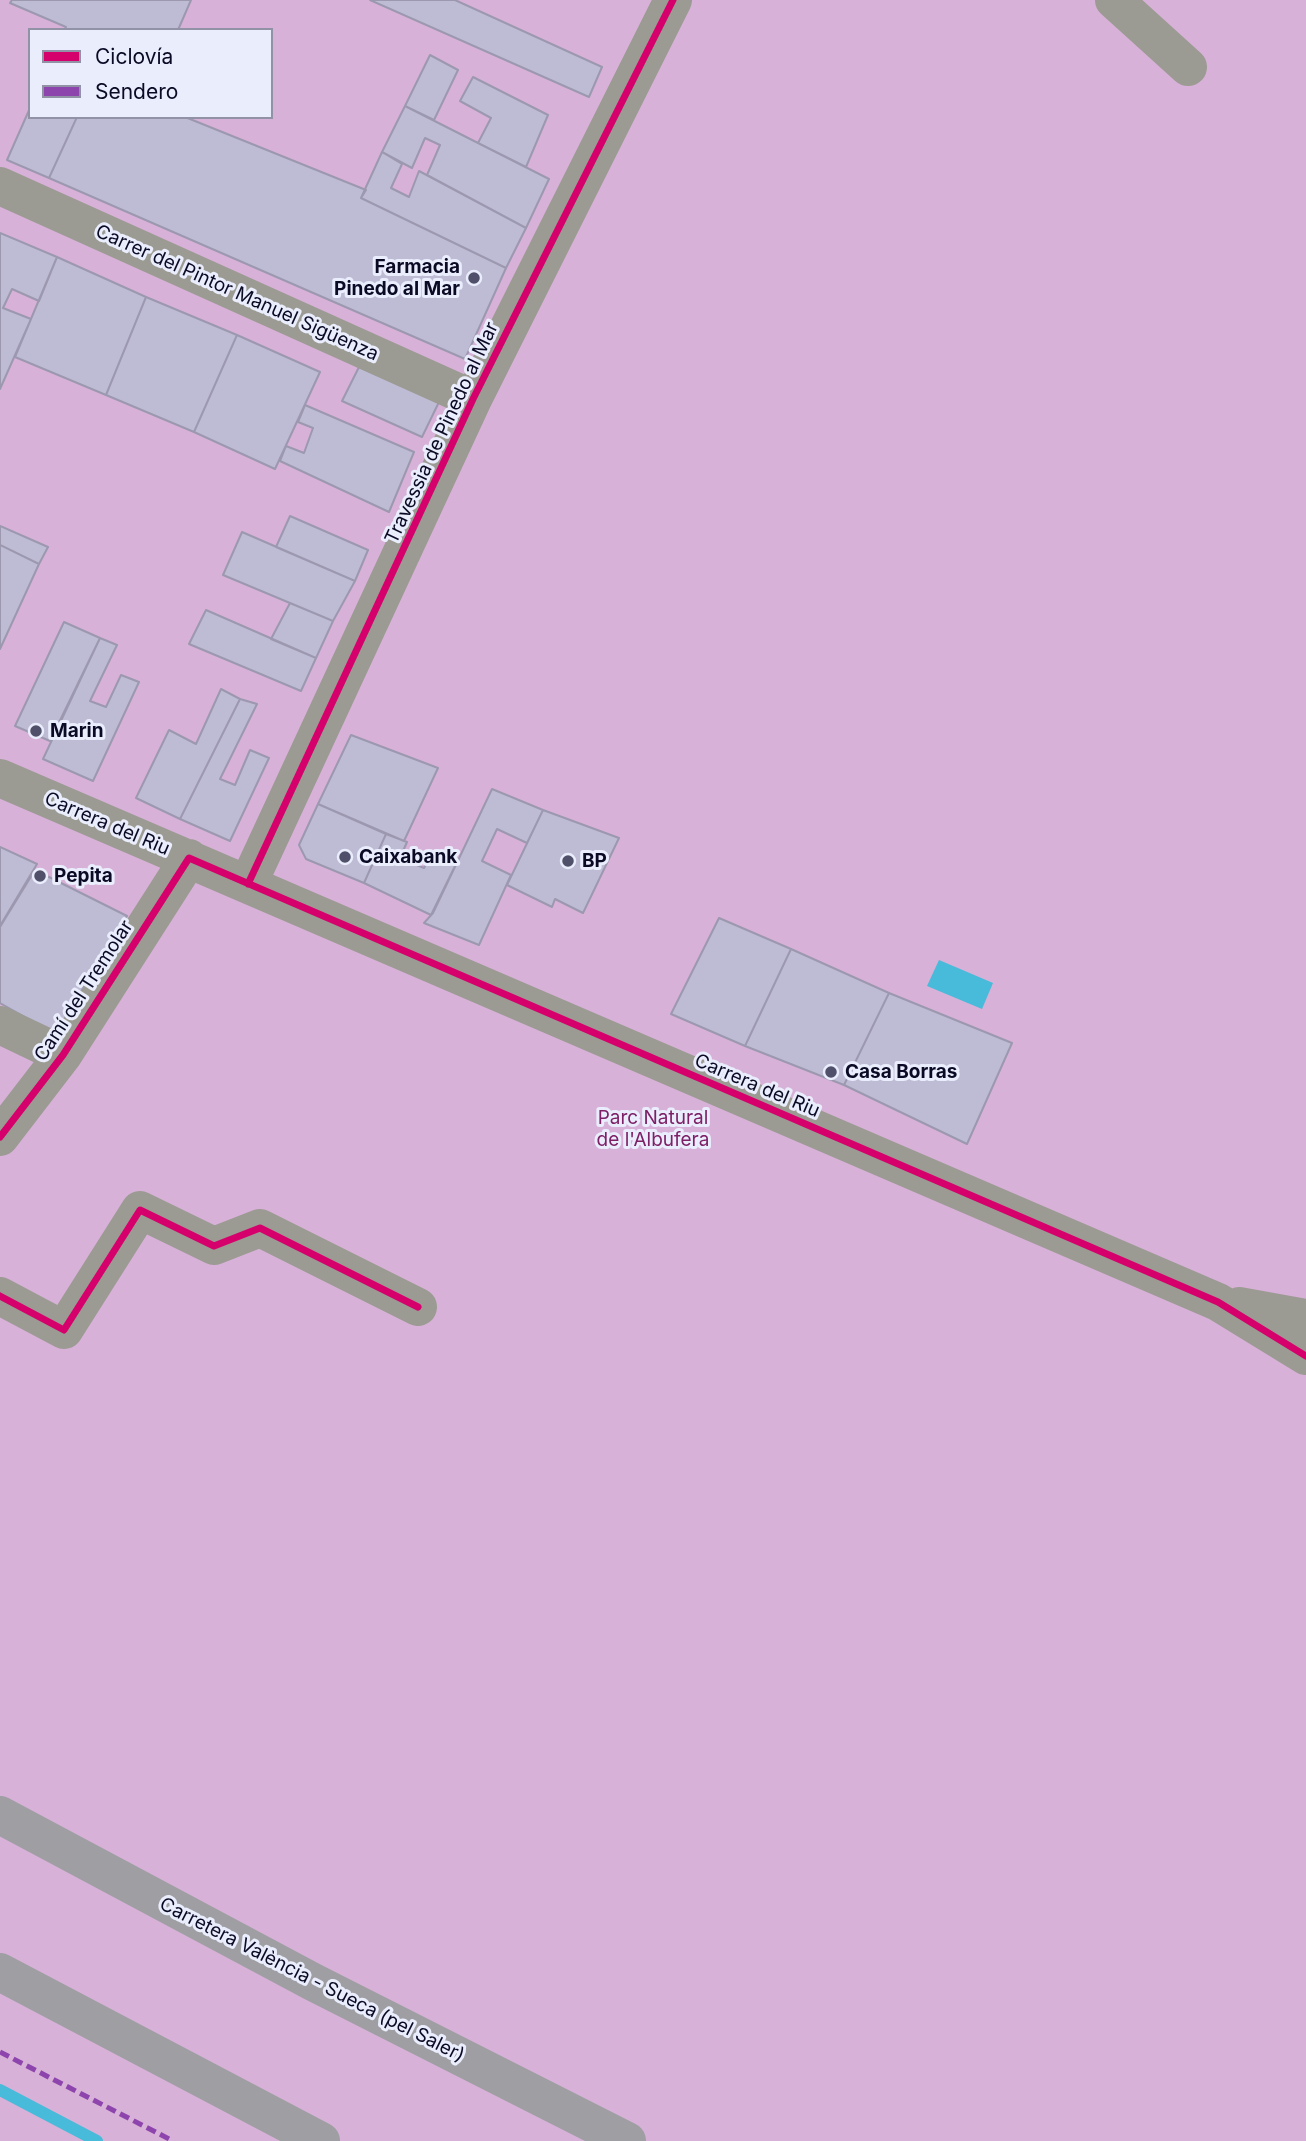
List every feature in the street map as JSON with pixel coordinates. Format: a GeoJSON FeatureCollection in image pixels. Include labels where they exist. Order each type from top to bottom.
{"type":"FeatureCollection","features":[{"type":"Feature","properties":{"kind":"highway","name":"Carretera València - Sueca (pel Saler)"},"geometry":{"type":"LineString","coordinates":[[0,1815],[313,1982],[626,2141]]}},
{"type":"Feature","properties":{"kind":"highway"},"geometry":{"type":"LineString","coordinates":[[0,1972],[321,2141]]}},
{"type":"Feature","properties":{"kind":"street","name":"Travessia de Pinedo al Mar"},"geometry":{"type":"LineString","coordinates":[[248,884],[473,399],[673,0]]}},
{"type":"Feature","properties":{"kind":"street"},"geometry":{"type":"LineString","coordinates":[[1114,0],[1188,66]]}},
{"type":"Feature","properties":{"kind":"street","name":"Carrer del Pintor Manuel Sigüenza"},"geometry":{"type":"LineString","coordinates":[[0,186],[473,399]]}},
{"type":"Feature","properties":{"kind":"street","name":"Carrera del Riu"},"geometry":{"type":"LineString","coordinates":[[0,778],[1217,1302],[1306,1356]]}},
{"type":"Feature","properties":{"kind":"street","name":"Camí del Tremolar"},"geometry":{"type":"LineString","coordinates":[[0,1137],[63,1055],[189,858]]}},
{"type":"Feature","properties":{"kind":"street"},"geometry":{"type":"LineString","coordinates":[[0,1025],[63,1055]]}},
{"type":"Feature","properties":{"kind":"street"},"geometry":{"type":"LineString","coordinates":[[0,1296],[64,1330],[139,1210],[214,1246],[260,1228],[418,1307]]}},
{"type":"Feature","properties":{"kind":"street","name":"Carrera del Riu"},"geometry":{"type":"LineString","coordinates":[[1217,1302],[1306,1318]]}},
{"type":"Feature","properties":{"kind":"green space","name":"Parc Natural de l'Albufera"},"geometry":{"type":"Polygon","coordinates":[[[0,0],[1306,0],[1306,2141],[0,2141],[0,0]]]}},
{"type":"Feature","properties":{"kind":"water"},"geometry":{"type":"Polygon","coordinates":[[[939,960],[993,983],[982,1009],[927,986],[939,960]]]}},
{"type":"Feature","properties":{"kind":"building"},"geometry":{"type":"Polygon","coordinates":[[[12,0],[191,0],[179,28],[65,28],[10,3],[12,0]]]}},
{"type":"Feature","properties":{"kind":"building"},"geometry":{"type":"Polygon","coordinates":[[[370,0],[455,0],[602,67],[589,97],[370,0]]]}},
{"type":"Feature","properties":{"kind":"building"},"geometry":{"type":"Polygon","coordinates":[[[430,55],[458,70],[434,120],[405,106],[430,55]]]}},
{"type":"Feature","properties":{"kind":"building"},"geometry":{"type":"Polygon","coordinates":[[[473,77],[548,115],[526,167],[478,143],[491,118],[460,101],[473,77]]]}},
{"type":"Feature","properties":{"kind":"building"},"geometry":{"type":"Polygon","coordinates":[[[405,106],[549,179],[526,228],[427,175],[440,145],[425,138],[412,168],[382,152],[405,106]]]}},
{"type":"Feature","properties":{"kind":"building"},"geometry":{"type":"Polygon","coordinates":[[[28,113],[28,119],[76,119],[49,178],[7,160],[28,113]]]}},
{"type":"Feature","properties":{"kind":"building"},"geometry":{"type":"Polygon","coordinates":[[[76,119],[190,119],[366,190],[361,198],[506,268],[465,359],[49,178],[76,119]]]}},
{"type":"Feature","properties":{"kind":"building"},"geometry":{"type":"Polygon","coordinates":[[[382,152],[402,164],[391,188],[409,197],[419,171],[526,228],[506,268],[361,198],[382,152]]]}},
{"type":"Feature","properties":{"kind":"building"},"geometry":{"type":"Polygon","coordinates":[[[0,233],[57,257],[39,301],[12,289],[3,308],[31,319],[0,389],[0,233]]]}},
{"type":"Feature","properties":{"kind":"building"},"geometry":{"type":"Polygon","coordinates":[[[57,257],[146,297],[106,395],[15,357],[57,257]]]}},
{"type":"Feature","properties":{"kind":"building"},"geometry":{"type":"Polygon","coordinates":[[[146,297],[237,335],[194,432],[106,395],[146,297]]]}},
{"type":"Feature","properties":{"kind":"building"},"geometry":{"type":"Polygon","coordinates":[[[237,335],[320,372],[275,469],[194,432],[237,335]]]}},
{"type":"Feature","properties":{"kind":"building"},"geometry":{"type":"Polygon","coordinates":[[[359,367],[439,402],[422,437],[342,401],[359,367]]]}},
{"type":"Feature","properties":{"kind":"building"},"geometry":{"type":"Polygon","coordinates":[[[305,405],[414,452],[389,512],[280,461],[286,446],[304,453],[313,428],[298,422],[305,405]]]}},
{"type":"Feature","properties":{"kind":"building"},"geometry":{"type":"Polygon","coordinates":[[[290,516],[368,550],[355,581],[276,547],[290,516]]]}},
{"type":"Feature","properties":{"kind":"building"},"geometry":{"type":"Polygon","coordinates":[[[0,526],[48,547],[39,564],[0,545],[0,526]]]}},
{"type":"Feature","properties":{"kind":"building"},"geometry":{"type":"Polygon","coordinates":[[[242,532],[355,581],[333,621],[223,575],[242,532]]]}},
{"type":"Feature","properties":{"kind":"building"},"geometry":{"type":"Polygon","coordinates":[[[0,545],[39,564],[0,649],[0,545]]]}},
{"type":"Feature","properties":{"kind":"building"},"geometry":{"type":"Polygon","coordinates":[[[290,603],[333,621],[316,658],[271,639],[290,603]]]}},
{"type":"Feature","properties":{"kind":"building"},"geometry":{"type":"Polygon","coordinates":[[[206,610],[316,658],[301,691],[189,644],[206,610]]]}},
{"type":"Feature","properties":{"kind":"building"},"geometry":{"type":"Polygon","coordinates":[[[64,622],[100,638],[50,741],[15,726],[64,622]]]}},
{"type":"Feature","properties":{"kind":"building"},"geometry":{"type":"Polygon","coordinates":[[[100,638],[117,645],[90,701],[106,707],[121,675],[139,682],[93,781],[43,759],[100,638]]]}},
{"type":"Feature","properties":{"kind":"building"},"geometry":{"type":"Polygon","coordinates":[[[221,689],[240,699],[180,819],[136,798],[169,730],[196,744],[221,689]]]}},
{"type":"Feature","properties":{"kind":"building"},"geometry":{"type":"Polygon","coordinates":[[[240,699],[257,704],[220,779],[235,785],[250,750],[269,758],[230,841],[180,819],[240,699]]]}},
{"type":"Feature","properties":{"kind":"building"},"geometry":{"type":"Polygon","coordinates":[[[351,735],[438,768],[404,841],[318,804],[351,735]]]}},
{"type":"Feature","properties":{"kind":"building"},"geometry":{"type":"Polygon","coordinates":[[[492,789],[543,810],[527,843],[497,829],[482,861],[511,875],[479,945],[424,923],[433,913],[492,789]]]}},
{"type":"Feature","properties":{"kind":"building"},"geometry":{"type":"Polygon","coordinates":[[[318,804],[386,834],[364,883],[306,859],[299,845],[318,804]]]}},
{"type":"Feature","properties":{"kind":"building"},"geometry":{"type":"Polygon","coordinates":[[[543,810],[619,838],[583,913],[555,899],[552,907],[507,885],[543,810]]]}},
{"type":"Feature","properties":{"kind":"building"},"geometry":{"type":"Polygon","coordinates":[[[386,834],[407,842],[400,858],[424,868],[431,854],[456,864],[431,915],[364,883],[386,834]]]}},
{"type":"Feature","properties":{"kind":"building"},"geometry":{"type":"Polygon","coordinates":[[[0,847],[37,864],[0,926],[0,847]]]}},
{"type":"Feature","properties":{"kind":"building"},"geometry":{"type":"Polygon","coordinates":[[[35,870],[127,916],[55,1034],[0,1003],[0,927],[35,870]]]}},
{"type":"Feature","properties":{"kind":"building"},"geometry":{"type":"Polygon","coordinates":[[[719,918],[791,949],[745,1046],[671,1014],[719,918]]]}},
{"type":"Feature","properties":{"kind":"building"},"geometry":{"type":"Polygon","coordinates":[[[791,949],[889,993],[844,1085],[745,1046],[791,949]]]}},
{"type":"Feature","properties":{"kind":"building"},"geometry":{"type":"Polygon","coordinates":[[[889,993],[1012,1043],[967,1144],[844,1085],[889,993]]]}},
{"type":"Feature","properties":{"kind":"waterway"},"geometry":{"type":"LineString","coordinates":[[0,2090],[97,2141]]}},
{"type":"Feature","properties":{"kind":"marked path"},"geometry":{"type":"LineString","coordinates":[[0,2052],[173,2141]]}},
{"type":"Feature","properties":{"kind":"cycle path"},"geometry":{"type":"LineString","coordinates":[[248,884],[473,399],[673,0]]}},
{"type":"Feature","properties":{"kind":"cycle path"},"geometry":{"type":"LineString","coordinates":[[0,1137],[63,1055],[189,858],[1218,1302],[1306,1356]]}},
{"type":"Feature","properties":{"kind":"cycle path"},"geometry":{"type":"LineString","coordinates":[[0,1296],[64,1330],[140,1210],[214,1246],[260,1228],[418,1307]]}},
{"type":"Feature","properties":{"kind":"place","name":"Farmacia Pinedo al Mar"},"geometry":{"type":"Point","coordinates":[474,278]}},
{"type":"Feature","properties":{"kind":"place","name":"Marin"},"geometry":{"type":"Point","coordinates":[36,731]}},
{"type":"Feature","properties":{"kind":"place","name":"Caixabank"},"geometry":{"type":"Point","coordinates":[345,857]}},
{"type":"Feature","properties":{"kind":"place","name":"BP"},"geometry":{"type":"Point","coordinates":[568,861]}},
{"type":"Feature","properties":{"kind":"place","name":"Pepita"},"geometry":{"type":"Point","coordinates":[40,876]}},
{"type":"Feature","properties":{"kind":"place","name":"Casa Borras"},"geometry":{"type":"Point","coordinates":[831,1072]}}]}
